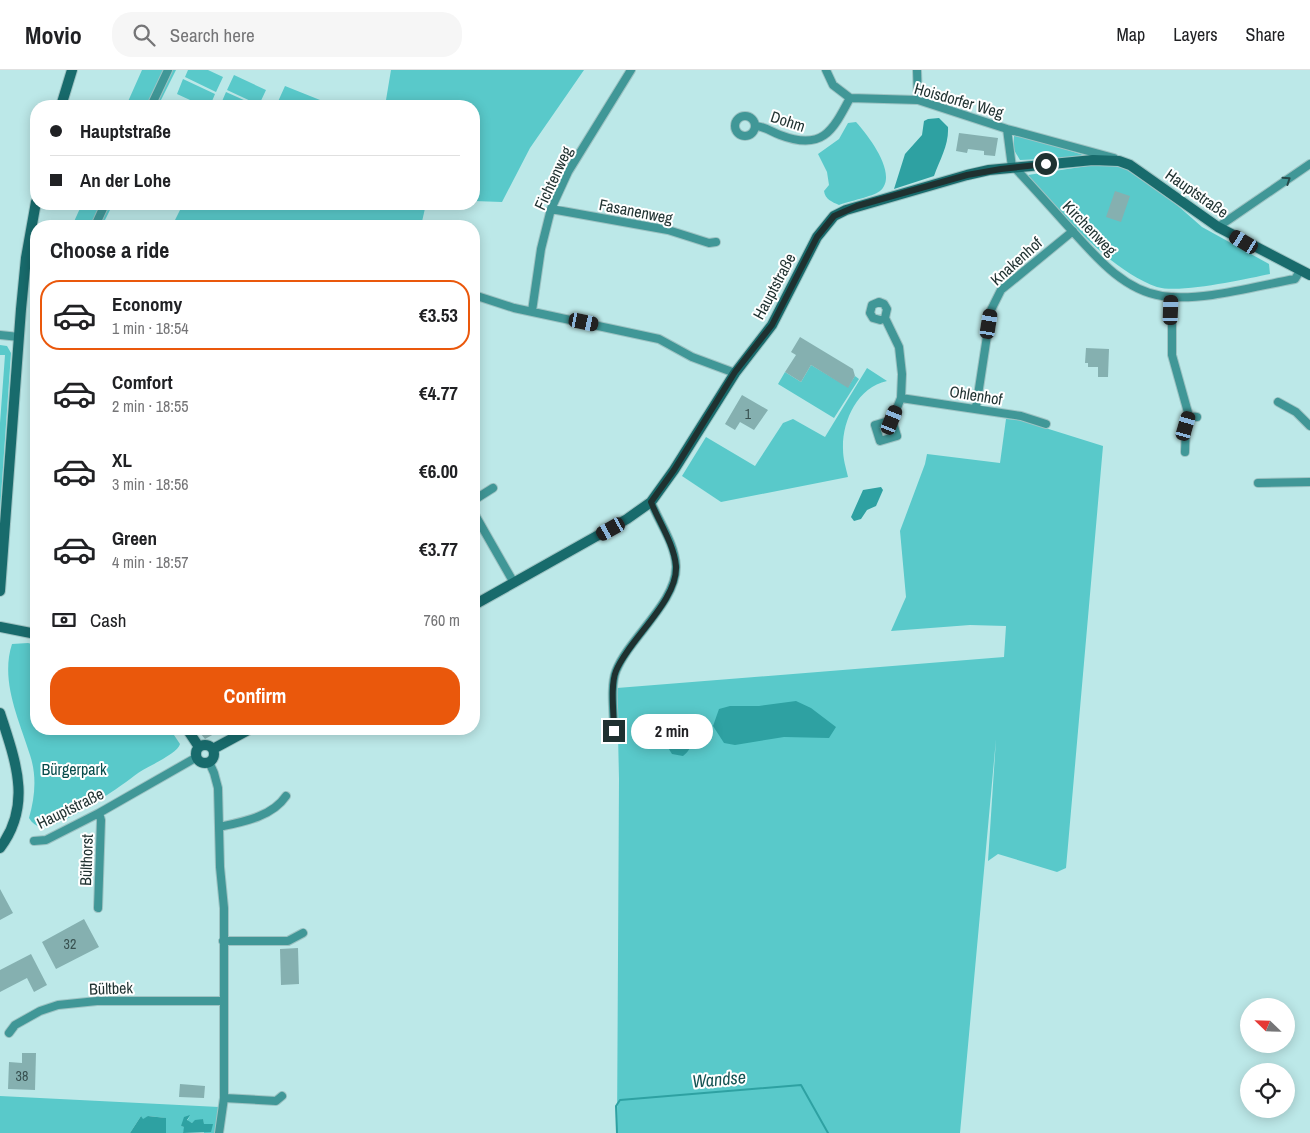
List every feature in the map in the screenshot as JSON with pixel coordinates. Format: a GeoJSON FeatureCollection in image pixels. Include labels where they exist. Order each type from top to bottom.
{"type":"FeatureCollection","features":[{"type":"Feature","properties":{"kind":"street"},"geometry":{"type":"LineString","coordinates":[[63,100],[72,70]]}},
{"type":"Feature","properties":{"kind":"street"},"geometry":{"type":"LineString","coordinates":[[154,100],[168,70]]}},
{"type":"Feature","properties":{"kind":"street","name":"Fichtenweg"},"geometry":{"type":"LineString","coordinates":[[532,311],[541,249],[551,209],[568,172],[631,70]]}},
{"type":"Feature","properties":{"kind":"street"},"geometry":{"type":"LineString","coordinates":[[826,70],[833,85],[850,98]]}},
{"type":"Feature","properties":{"kind":"street"},"geometry":{"type":"LineString","coordinates":[[918,70],[918,100]]}},
{"type":"Feature","properties":{"kind":"street","name":"Hoisdorfer Weg"},"geometry":{"type":"LineString","coordinates":[[850,98],[907,98],[918,100],[1007,128],[1114,158]]}},
{"type":"Feature","properties":{"kind":"street","name":"Dohm"},"geometry":{"type":"LineString","coordinates":[[755,126],[803,142],[816,141],[830,133],[850,98]]}},
{"type":"Feature","properties":{"kind":"street","name":"Hoisdorfer Weg"},"geometry":{"type":"LineString","coordinates":[[1007,128],[1013,167]]}},
{"type":"Feature","properties":{"kind":"street","name":"Hauptstraße"},"geometry":{"type":"LineString","coordinates":[[480,602],[627,520],[651,502],[674,470],[735,372],[772,325],[817,237],[834,216],[857,206],[967,175],[1013,167],[1093,160],[1119,161],[1130,165],[1218,227],[1305,273]]}},
{"type":"Feature","properties":{"kind":"street"},"geometry":{"type":"LineString","coordinates":[[1218,227],[1310,164]]}},
{"type":"Feature","properties":{"kind":"street","name":"Kirchenweg"},"geometry":{"type":"LineString","coordinates":[[1013,167],[1100,261],[1136,288],[1162,296],[1212,294],[1295,279],[1305,273]]}},
{"type":"Feature","properties":{"kind":"street","name":"Fasanenweg"},"geometry":{"type":"LineString","coordinates":[[551,209],[667,229],[709,243],[716,242]]}},
{"type":"Feature","properties":{"kind":"street","name":"Knakenhof"},"geometry":{"type":"LineString","coordinates":[[976,408],[991,310],[995,299],[1009,283],[1073,231]]}},
{"type":"Feature","properties":{"kind":"street"},"geometry":{"type":"LineString","coordinates":[[0,591],[19,337],[26,258],[30,236]]}},
{"type":"Feature","properties":{"kind":"street"},"geometry":{"type":"LineString","coordinates":[[1172,296],[1172,355],[1193,417],[1186,426],[1185,452]]}},
{"type":"Feature","properties":{"kind":"street"},"geometry":{"type":"LineString","coordinates":[[480,297],[499,304],[659,339],[692,358],[735,372]]}},
{"type":"Feature","properties":{"kind":"street"},"geometry":{"type":"LineString","coordinates":[[885,318],[892,329],[902,361],[901,398],[892,420]]}},
{"type":"Feature","properties":{"kind":"street"},"geometry":{"type":"LineString","coordinates":[[0,335],[19,337]]}},
{"type":"Feature","properties":{"kind":"street","name":"Ohlenhof"},"geometry":{"type":"LineString","coordinates":[[901,398],[1021,416],[1046,424]]}},
{"type":"Feature","properties":{"kind":"street"},"geometry":{"type":"LineString","coordinates":[[1278,402],[1296,412],[1310,426]]}},
{"type":"Feature","properties":{"kind":"street"},"geometry":{"type":"LineString","coordinates":[[1258,483],[1310,482]]}},
{"type":"Feature","properties":{"kind":"street"},"geometry":{"type":"LineString","coordinates":[[480,496],[493,488]]}},
{"type":"Feature","properties":{"kind":"street"},"geometry":{"type":"LineString","coordinates":[[614,731],[616,672],[630,647],[668,594],[676,567],[672,549],[651,502]]}},
{"type":"Feature","properties":{"kind":"street"},"geometry":{"type":"LineString","coordinates":[[480,523],[514,583]]}},
{"type":"Feature","properties":{"kind":"street"},"geometry":{"type":"LineString","coordinates":[[0,627],[30,633]]}},
{"type":"Feature","properties":{"kind":"street"},"geometry":{"type":"LineString","coordinates":[[0,713],[17,768],[19,790],[15,818],[11,830],[0,848]]}},
{"type":"Feature","properties":{"kind":"street"},"geometry":{"type":"LineString","coordinates":[[190,735],[198,752],[200,762],[209,762],[214,758],[214,749]]}},
{"type":"Feature","properties":{"kind":"street"},"geometry":{"type":"LineString","coordinates":[[214,749],[239,735]]}},
{"type":"Feature","properties":{"kind":"street"},"geometry":{"type":"LineString","coordinates":[[198,752],[208,745],[214,749]]}},
{"type":"Feature","properties":{"kind":"street","name":"Hauptstraße"},"geometry":{"type":"LineString","coordinates":[[34,841],[46,840],[99,813],[198,752]]}},
{"type":"Feature","properties":{"kind":"street"},"geometry":{"type":"LineString","coordinates":[[209,762],[218,788],[220,867],[224,908],[224,1098],[219,1133]]}},
{"type":"Feature","properties":{"kind":"street"},"geometry":{"type":"LineString","coordinates":[[219,827],[258,817],[282,803],[286,796]]}},
{"type":"Feature","properties":{"kind":"street","name":"Bülthorst"},"geometry":{"type":"LineString","coordinates":[[98,908],[101,820],[99,813]]}},
{"type":"Feature","properties":{"kind":"street"},"geometry":{"type":"LineString","coordinates":[[223,941],[288,941],[303,933]]}},
{"type":"Feature","properties":{"kind":"street","name":"Bültbek"},"geometry":{"type":"LineString","coordinates":[[9,1033],[15,1025],[40,1011],[58,1006],[97,1001],[223,1001]]}},
{"type":"Feature","properties":{"kind":"street"},"geometry":{"type":"LineString","coordinates":[[224,1098],[276,1101],[282,1096]]}},
{"type":"Feature","properties":{"kind":"green space"},"geometry":{"type":"Polygon","coordinates":[[[142,70],[176,70],[161,100],[129,100],[142,70]]]}},
{"type":"Feature","properties":{"kind":"green space"},"geometry":{"type":"Polygon","coordinates":[[[188,70],[208,70],[223,77],[216,92],[185,77],[188,70]]]}},
{"type":"Feature","properties":{"kind":"green space"},"geometry":{"type":"Polygon","coordinates":[[[391,70],[584,70],[530,148],[502,202],[480,201],[480,100],[386,100],[391,70]]]}},
{"type":"Feature","properties":{"kind":"green space"},"geometry":{"type":"Polygon","coordinates":[[[234,75],[266,90],[261,100],[248,100],[227,90],[234,75]]]}},
{"type":"Feature","properties":{"kind":"green space"},"geometry":{"type":"Polygon","coordinates":[[[183,79],[215,94],[212,100],[190,100],[177,94],[183,79]]]}},
{"type":"Feature","properties":{"kind":"green space"},"geometry":{"type":"Polygon","coordinates":[[[285,86],[320,100],[279,100],[285,86]]]}},
{"type":"Feature","properties":{"kind":"green space"},"geometry":{"type":"Polygon","coordinates":[[[226,92],[244,100],[223,100],[226,92]]]}},
{"type":"Feature","properties":{"kind":"green space"},"geometry":{"type":"Polygon","coordinates":[[[856,122],[880,155],[886,175],[885,184],[876,193],[839,205],[829,200],[825,194],[824,191],[829,185],[827,172],[818,154],[839,139],[848,123],[856,122]]]}},
{"type":"Feature","properties":{"kind":"green space"},"geometry":{"type":"Polygon","coordinates":[[[1016,134],[1090,157],[1020,160],[1014,150],[1014,135],[1016,134]]]}},
{"type":"Feature","properties":{"kind":"green space"},"geometry":{"type":"Polygon","coordinates":[[[1094,165],[1128,166],[1202,227],[1269,264],[1270,274],[1181,289],[1157,287],[1139,279],[1122,268],[1087,239],[1028,175],[1094,165]]]}},
{"type":"Feature","properties":{"kind":"green space"},"geometry":{"type":"Polygon","coordinates":[[[79,210],[110,210],[105,220],[75,220],[79,210]]]}},
{"type":"Feature","properties":{"kind":"green space"},"geometry":{"type":"Polygon","coordinates":[[[180,210],[425,210],[422,220],[175,220],[180,210]]]}},
{"type":"Feature","properties":{"kind":"green space"},"geometry":{"type":"Polygon","coordinates":[[[0,345],[7,346],[11,353],[0,510],[0,423],[5,355],[0,355],[0,345]]]}},
{"type":"Feature","properties":{"kind":"green space"},"geometry":{"type":"Polygon","coordinates":[[[811,365],[848,387],[855,376],[859,379],[834,418],[778,384],[785,372],[801,382],[811,365]]]}},
{"type":"Feature","properties":{"kind":"green space"},"geometry":{"type":"Polygon","coordinates":[[[867,368],[887,381],[867,390],[853,407],[843,439],[844,460],[848,477],[721,502],[682,476],[706,437],[755,466],[783,423],[793,419],[825,437],[867,368]]]}},
{"type":"Feature","properties":{"kind":"green space"},"geometry":{"type":"Polygon","coordinates":[[[1006,419],[1020,420],[1103,446],[1066,868],[1057,872],[998,854],[988,861],[996,739],[960,1133],[617,1133],[619,779],[617,688],[1004,657],[1006,626],[970,625],[891,631],[906,597],[900,531],[927,454],[1000,463],[1006,419]]]}},
{"type":"Feature","properties":{"kind":"green space","name":"Bürgerpark"},"geometry":{"type":"Polygon","coordinates":[[[12,644],[30,644],[30,735],[174,735],[180,744],[178,748],[75,815],[50,826],[37,826],[29,818],[34,794],[34,771],[12,700],[8,672],[12,644]]]}},
{"type":"Feature","properties":{"kind":"green space"},"geometry":{"type":"Polygon","coordinates":[[[0,1096],[219,1107],[216,1133],[204,1133],[203,1119],[192,1123],[187,1121],[190,1116],[181,1126],[185,1127],[183,1133],[166,1133],[165,1118],[149,1116],[142,1120],[141,1116],[130,1133],[0,1133],[0,1096]]]}},
{"type":"Feature","properties":{"kind":"shaded area"},"geometry":{"type":"Polygon","coordinates":[[[939,118],[948,127],[948,134],[946,146],[934,176],[894,189],[905,154],[922,135],[924,121],[939,118]]]}},
{"type":"Feature","properties":{"kind":"shaded area"},"geometry":{"type":"Polygon","coordinates":[[[881,487],[883,490],[876,506],[867,510],[861,519],[854,521],[851,517],[863,490],[881,487]]]}},
{"type":"Feature","properties":{"kind":"shaded area"},"geometry":{"type":"Polygon","coordinates":[[[796,701],[811,708],[836,727],[829,738],[784,737],[735,745],[724,743],[713,726],[719,709],[730,706],[759,706],[796,701]]]}},
{"type":"Feature","properties":{"kind":"shaded area"},"geometry":{"type":"Polygon","coordinates":[[[677,716],[686,716],[692,732],[692,743],[683,756],[672,754],[667,746],[670,722],[677,716]]]}},
{"type":"Feature","properties":{"kind":"shaded area"},"geometry":{"type":"Polygon","coordinates":[[[190,1115],[187,1120],[192,1123],[195,1120],[203,1119],[204,1124],[213,1124],[211,1132],[183,1133],[184,1127],[181,1126],[184,1117],[190,1115]]]}},
{"type":"Feature","properties":{"kind":"shaded area"},"geometry":{"type":"Polygon","coordinates":[[[141,1116],[143,1119],[148,1116],[166,1118],[166,1133],[130,1133],[141,1116]]]}},
{"type":"Feature","properties":{"kind":"building"},"geometry":{"type":"Polygon","coordinates":[[[959,133],[998,138],[995,156],[984,155],[984,151],[968,149],[967,153],[956,151],[959,133]]]}},
{"type":"Feature","properties":{"kind":"building"},"geometry":{"type":"Polygon","coordinates":[[[1115,191],[1130,196],[1121,222],[1106,217],[1115,191]]]}},
{"type":"Feature","properties":{"kind":"building"},"geometry":{"type":"Polygon","coordinates":[[[800,337],[853,369],[855,376],[848,388],[811,365],[801,382],[785,372],[796,355],[791,352],[800,337]]]}},
{"type":"Feature","properties":{"kind":"building"},"geometry":{"type":"Polygon","coordinates":[[[1086,348],[1109,349],[1108,377],[1098,377],[1098,367],[1088,367],[1088,363],[1085,363],[1086,348]]]}},
{"type":"Feature","properties":{"kind":"building"},"geometry":{"type":"Polygon","coordinates":[[[742,395],[768,410],[754,430],[740,422],[735,430],[725,424],[742,395]]]}},
{"type":"Feature","properties":{"kind":"building"},"geometry":{"type":"Polygon","coordinates":[[[202,735],[212,735],[205,739],[202,735]]]}},
{"type":"Feature","properties":{"kind":"building"},"geometry":{"type":"Polygon","coordinates":[[[0,889],[13,913],[0,920],[0,889]]]}},
{"type":"Feature","properties":{"kind":"building"},"geometry":{"type":"Polygon","coordinates":[[[84,919],[99,947],[56,969],[42,942],[84,919]]]}},
{"type":"Feature","properties":{"kind":"building"},"geometry":{"type":"Polygon","coordinates":[[[298,948],[299,984],[281,985],[280,949],[298,948]]]}},
{"type":"Feature","properties":{"kind":"building"},"geometry":{"type":"Polygon","coordinates":[[[31,954],[47,985],[34,992],[27,978],[0,992],[0,970],[31,954]]]}},
{"type":"Feature","properties":{"kind":"building"},"geometry":{"type":"Polygon","coordinates":[[[22,1053],[36,1053],[35,1090],[8,1089],[9,1062],[22,1063],[22,1053]]]}},
{"type":"Feature","properties":{"kind":"building"},"geometry":{"type":"Polygon","coordinates":[[[180,1084],[205,1086],[204,1098],[179,1097],[180,1084]]]}},
{"type":"Feature","properties":{"kind":"waterway","name":"Wandse"},"geometry":{"type":"LineString","coordinates":[[617,1133],[616,1106],[620,1100],[801,1085],[828,1133]]}},
{"type":"Feature","properties":{"kind":"route"},"geometry":{"type":"LineString","coordinates":[[614,731],[614,681],[616,672],[630,647],[668,594],[676,567],[672,549],[651,502],[674,470],[735,372],[772,325],[825,224],[834,216],[857,206],[967,175],[989,170],[1046,164]]}}]}
